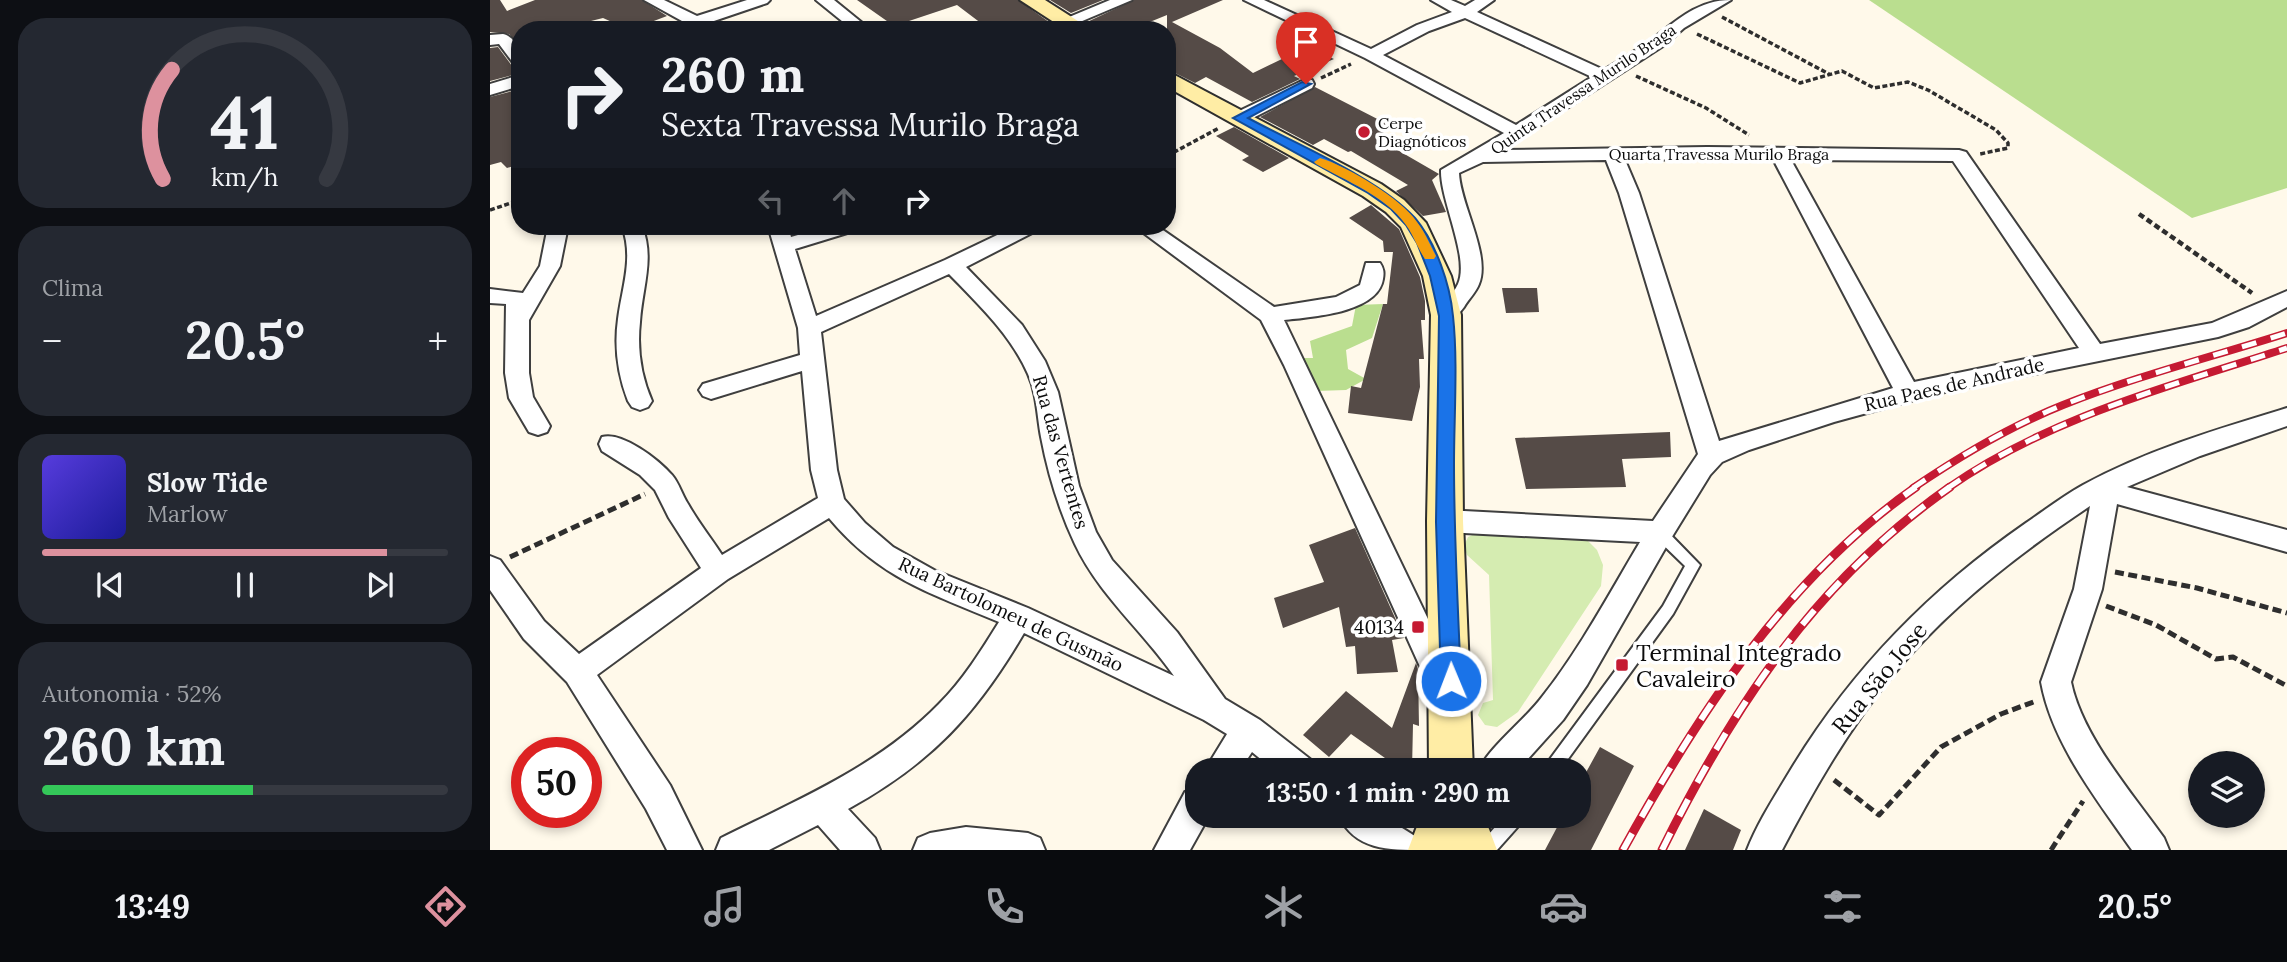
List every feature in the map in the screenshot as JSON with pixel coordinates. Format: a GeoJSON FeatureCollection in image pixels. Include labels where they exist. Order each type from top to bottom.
{"type":"FeatureCollection","features":[{"type":"Feature","properties":{"kind":"main road"},"geometry":{"type":"LineString","coordinates":[[1030,0],[1066,21]]}},
{"type":"Feature","properties":{"kind":"main road"},"geometry":{"type":"LineString","coordinates":[[1176,83],[1372,190],[1395,206],[1412,223],[1424,243],[1437,276],[1446,316],[1445,522],[1451,758]]}},
{"type":"Feature","properties":{"kind":"main road"},"geometry":{"type":"LineString","coordinates":[[1431,850],[1440,828]]}},
{"type":"Feature","properties":{"kind":"main road"},"geometry":{"type":"LineString","coordinates":[[1466,828],[1474,850]]}},
{"type":"Feature","properties":{"kind":"street"},"geometry":{"type":"LineString","coordinates":[[652,0],[695,21]]}},
{"type":"Feature","properties":{"kind":"street"},"geometry":{"type":"LineString","coordinates":[[712,21],[762,0]]}},
{"type":"Feature","properties":{"kind":"street"},"geometry":{"type":"LineString","coordinates":[[824,0],[851,21]]}},
{"type":"Feature","properties":{"kind":"street"},"geometry":{"type":"LineString","coordinates":[[1084,21],[1124,0]]}},
{"type":"Feature","properties":{"kind":"street"},"geometry":{"type":"LineString","coordinates":[[1252,0],[1371,55],[1517,133]]}},
{"type":"Feature","properties":{"kind":"street"},"geometry":{"type":"LineString","coordinates":[[1439,0],[1611,72]]}},
{"type":"Feature","properties":{"kind":"street"},"geometry":{"type":"LineString","coordinates":[[1371,55],[1423,28],[1466,12],[1486,0]]}},
{"type":"Feature","properties":{"kind":"street","name":"Quinta Travessa Murilo Braga"},"geometry":{"type":"LineString","coordinates":[[1446,316],[1469,284],[1471,268],[1464,230],[1448,175],[1456,165],[1480,156],[1611,72],[1678,25],[1723,0]]}},
{"type":"Feature","properties":{"kind":"street"},"geometry":{"type":"LineString","coordinates":[[495,39],[511,53]]}},
{"type":"Feature","properties":{"kind":"street"},"geometry":{"type":"LineString","coordinates":[[490,90],[511,83]]}},
{"type":"Feature","properties":{"kind":"street"},"geometry":{"type":"LineString","coordinates":[[1239,118],[1306,84]]}},
{"type":"Feature","properties":{"kind":"street"},"geometry":{"type":"LineString","coordinates":[[1510,758],[1543,722],[1600,637],[1659,532],[1711,455],[1637,216],[1613,154]]}},
{"type":"Feature","properties":{"kind":"street"},"geometry":{"type":"LineString","coordinates":[[1779,154],[1907,392]]}},
{"type":"Feature","properties":{"kind":"street","name":"Quarta Travessa Murilo Braga"},"geometry":{"type":"LineString","coordinates":[[1480,156],[1958,156]]}},
{"type":"Feature","properties":{"kind":"street"},"geometry":{"type":"LineString","coordinates":[[1958,156],[2094,353]]}},
{"type":"Feature","properties":{"kind":"street"},"geometry":{"type":"LineString","coordinates":[[518,320],[550,266],[556,235]]}},
{"type":"Feature","properties":{"kind":"street"},"geometry":{"type":"LineString","coordinates":[[636,235],[639,255],[629,313],[628,341],[635,391],[640,401]]}},
{"type":"Feature","properties":{"kind":"street","name":"Rua Bartolomeu de Gusmão"},"geometry":{"type":"LineString","coordinates":[[782,235],[809,328],[824,470],[832,503],[856,531],[883,555],[923,578],[1018,617],[1216,710],[1249,730],[1284,758]]}},
{"type":"Feature","properties":{"kind":"street"},"geometry":{"type":"LineString","coordinates":[[809,328],[1013,235]]}},
{"type":"Feature","properties":{"kind":"street"},"geometry":{"type":"LineString","coordinates":[[1157,235],[1270,315],[1302,377],[1451,701]]}},
{"type":"Feature","properties":{"kind":"street","name":"Rua das Vertentes"},"geometry":{"type":"LineString","coordinates":[[952,265],[1004,320],[1035,363],[1047,396],[1054,442],[1071,496],[1083,531],[1098,562],[1118,589],[1176,651],[1216,710]]}},
{"type":"Feature","properties":{"kind":"street"},"geometry":{"type":"LineString","coordinates":[[1270,315],[1352,300],[1366,293],[1371,285],[1373,268]]}},
{"type":"Feature","properties":{"kind":"street"},"geometry":{"type":"LineString","coordinates":[[490,296],[516,298],[517,373],[521,398],[538,426]]}},
{"type":"Feature","properties":{"kind":"street","name":"Rua Paes de Andrade"},"geometry":{"type":"LineString","coordinates":[[1711,455],[1841,410],[1907,392],[2094,353],[2205,335],[2254,318],[2280,303]]}},
{"type":"Feature","properties":{"kind":"street"},"geometry":{"type":"LineString","coordinates":[[711,390],[812,360]]}},
{"type":"Feature","properties":{"kind":"street","name":"Rua São Jose"},"geometry":{"type":"LineString","coordinates":[[1764,850],[1812,763],[1845,715],[1901,643],[1959,589],[2007,550],[2102,490],[2197,447],[2287,417]]}},
{"type":"Feature","properties":{"kind":"street"},"geometry":{"type":"LineString","coordinates":[[611,444],[649,468],[665,484],[678,511],[718,570]]}},
{"type":"Feature","properties":{"kind":"street"},"geometry":{"type":"LineString","coordinates":[[2152,850],[2069,722],[2056,694],[2056,682],[2086,598],[2102,490],[2287,541]]}},
{"type":"Feature","properties":{"kind":"street"},"geometry":{"type":"LineString","coordinates":[[578,672],[718,570],[832,503]]}},
{"type":"Feature","properties":{"kind":"street"},"geometry":{"type":"LineString","coordinates":[[1445,522],[1659,532]]}},
{"type":"Feature","properties":{"kind":"street"},"geometry":{"type":"LineString","coordinates":[[496,564],[534,630],[578,672],[658,797],[685,850]]}},
{"type":"Feature","properties":{"kind":"street"},"geometry":{"type":"LineString","coordinates":[[733,850],[822,805],[899,759],[949,715],[989,666],[1018,617]]}},
{"type":"Feature","properties":{"kind":"street"},"geometry":{"type":"LineString","coordinates":[[1229,758],[1249,730]]}},
{"type":"Feature","properties":{"kind":"street"},"geometry":{"type":"LineString","coordinates":[[822,805],[863,850]]}},
{"type":"Feature","properties":{"kind":"street"},"geometry":{"type":"LineString","coordinates":[[1171,850],[1185,825]]}},
{"type":"Feature","properties":{"kind":"street"},"geometry":{"type":"LineString","coordinates":[[1372,828],[1406,850]]}},
{"type":"Feature","properties":{"kind":"street"},"geometry":{"type":"LineString","coordinates":[[930,850],[967,844],[1028,850]]}},
{"type":"Feature","properties":{"kind":"lane"},"geometry":{"type":"LineString","coordinates":[[1559,758],[1668,610],[1693,565],[1659,532]]}},
{"type":"Feature","properties":{"kind":"lane"},"geometry":{"type":"LineString","coordinates":[[1486,850],[1505,828]]}},
{"type":"Feature","properties":{"kind":"path"},"geometry":{"type":"LineString","coordinates":[[1705,9],[1799,56],[1829,75]]}},
{"type":"Feature","properties":{"kind":"path"},"geometry":{"type":"LineString","coordinates":[[1678,25],[1800,83],[1842,71],[1874,88],[1908,82],[1951,102],[1996,130],[2008,143],[2008,148],[1994,152],[1958,156]]}},
{"type":"Feature","properties":{"kind":"path"},"geometry":{"type":"LineString","coordinates":[[1306,84],[1371,55]]}},
{"type":"Feature","properties":{"kind":"path"},"geometry":{"type":"LineString","coordinates":[[1611,72],[1706,108],[1779,154]]}},
{"type":"Feature","properties":{"kind":"path"},"geometry":{"type":"LineString","coordinates":[[1176,151],[1239,118]]}},
{"type":"Feature","properties":{"kind":"path"},"geometry":{"type":"LineString","coordinates":[[490,209],[511,203]]}},
{"type":"Feature","properties":{"kind":"path"},"geometry":{"type":"LineString","coordinates":[[2138,214],[2280,303]]}},
{"type":"Feature","properties":{"kind":"path"},"geometry":{"type":"LineString","coordinates":[[496,564],[665,484]]}},
{"type":"Feature","properties":{"kind":"path"},"geometry":{"type":"LineString","coordinates":[[2092,567],[2197,588],[2287,613]]}},
{"type":"Feature","properties":{"kind":"path"},"geometry":{"type":"LineString","coordinates":[[2086,598],[2156,625],[2216,659],[2233,657],[2287,686]]}},
{"type":"Feature","properties":{"kind":"path"},"geometry":{"type":"LineString","coordinates":[[1812,763],[1879,815],[1941,747],[2001,714],[2056,694]]}},
{"type":"Feature","properties":{"kind":"path"},"geometry":{"type":"LineString","coordinates":[[2051,850],[2101,774]]}},
{"type":"Feature","properties":{"kind":"green space"},"geometry":{"type":"Polygon","coordinates":[[[1869,0],[2287,0],[2287,188],[2192,218],[1869,0]]]}},
{"type":"Feature","properties":{"kind":"green space"},"geometry":{"type":"Polygon","coordinates":[[[1383,304],[1372,338],[1346,350],[1348,369],[1366,379],[1346,390],[1316,391],[1300,358],[1313,358],[1310,341],[1352,326],[1356,305],[1383,304]]]}},
{"type":"Feature","properties":{"kind":"green space"},"geometry":{"type":"Polygon","coordinates":[[[1479,532],[1580,533],[1597,550],[1603,565],[1601,586],[1518,712],[1497,727],[1485,725],[1478,715],[1483,703],[1493,700],[1489,575],[1467,555],[1464,546],[1468,537],[1479,532]]]}},
{"type":"Feature","properties":{"kind":"building"},"geometry":{"type":"Polygon","coordinates":[[[490,0],[500,0],[507,11],[535,0],[642,0],[667,16],[654,21],[610,21],[603,18],[591,21],[511,21],[511,36],[490,32],[490,0]]]}},
{"type":"Feature","properties":{"kind":"building"},"geometry":{"type":"Polygon","coordinates":[[[857,0],[1018,0],[1048,21],[978,21],[957,5],[909,21],[887,21],[857,0]]]}},
{"type":"Feature","properties":{"kind":"building"},"geometry":{"type":"Polygon","coordinates":[[[1050,0],[1103,0],[1071,13],[1050,0]]]}},
{"type":"Feature","properties":{"kind":"building"},"geometry":{"type":"Polygon","coordinates":[[[1134,0],[1223,0],[1174,21],[1167,21],[1167,15],[1152,21],[1089,21],[1134,0]]]}},
{"type":"Feature","properties":{"kind":"building"},"geometry":{"type":"Polygon","coordinates":[[[1176,24],[1220,48],[1253,73],[1307,47],[1334,59],[1294,76],[1300,79],[1252,102],[1206,77],[1195,83],[1176,74],[1176,24]]]}},
{"type":"Feature","properties":{"kind":"building"},"geometry":{"type":"Polygon","coordinates":[[[498,47],[511,65],[511,75],[490,81],[490,48],[498,47]]]}},
{"type":"Feature","properties":{"kind":"building"},"geometry":{"type":"Polygon","coordinates":[[[1315,87],[1393,127],[1375,137],[1439,174],[1432,180],[1446,212],[1423,216],[1396,191],[1408,185],[1351,151],[1348,152],[1324,139],[1313,145],[1260,117],[1315,87]]]}},
{"type":"Feature","properties":{"kind":"building"},"geometry":{"type":"Polygon","coordinates":[[[511,91],[511,167],[507,168],[501,162],[490,165],[490,97],[511,91]]]}},
{"type":"Feature","properties":{"kind":"building"},"geometry":{"type":"Polygon","coordinates":[[[1234,127],[1289,158],[1263,172],[1242,160],[1249,156],[1216,136],[1234,127]]]}},
{"type":"Feature","properties":{"kind":"building"},"geometry":{"type":"Polygon","coordinates":[[[1371,205],[1399,229],[1420,277],[1425,301],[1425,320],[1421,320],[1424,359],[1419,359],[1420,387],[1412,421],[1348,413],[1351,386],[1361,388],[1383,304],[1387,304],[1393,252],[1384,252],[1383,241],[1349,218],[1371,205]]]}},
{"type":"Feature","properties":{"kind":"building"},"geometry":{"type":"Polygon","coordinates":[[[1502,288],[1537,288],[1539,312],[1506,313],[1502,288]]]}},
{"type":"Feature","properties":{"kind":"building"},"geometry":{"type":"Polygon","coordinates":[[[1670,432],[1671,457],[1622,459],[1626,487],[1526,489],[1515,438],[1670,432]]]}},
{"type":"Feature","properties":{"kind":"building"},"geometry":{"type":"Polygon","coordinates":[[[1355,528],[1404,638],[1392,640],[1398,672],[1357,674],[1355,646],[1346,647],[1339,607],[1283,628],[1274,598],[1324,582],[1309,545],[1355,528]]]}},
{"type":"Feature","properties":{"kind":"building"},"geometry":{"type":"Polygon","coordinates":[[[1416,663],[1419,726],[1413,724],[1412,758],[1385,758],[1351,734],[1329,757],[1303,735],[1346,691],[1392,728],[1416,663]]]}},
{"type":"Feature","properties":{"kind":"building"},"geometry":{"type":"Polygon","coordinates":[[[1600,747],[1634,766],[1591,850],[1545,850],[1557,828],[1591,828],[1591,763],[1600,747]]]}},
{"type":"Feature","properties":{"kind":"building"},"geometry":{"type":"Polygon","coordinates":[[[1704,809],[1741,830],[1733,850],[1685,850],[1704,809]]]}},
{"type":"Feature","properties":{"kind":"railway"},"geometry":{"type":"LineString","coordinates":[[1913,488],[1986,442],[2063,405],[2146,376],[2287,333]]}},
{"type":"Feature","properties":{"kind":"railway"},"geometry":{"type":"LineString","coordinates":[[1948,488],[1987,463],[2069,423],[2155,390],[2287,348]]}},
{"type":"Feature","properties":{"kind":"railway"},"geometry":{"type":"LineString","coordinates":[[1623,850],[1682,749],[1749,651],[1826,563],[1869,523],[1916,487]]}},
{"type":"Feature","properties":{"kind":"railway"},"geometry":{"type":"LineString","coordinates":[[1662,850],[1719,745],[1749,696],[1783,649],[1819,605],[1859,563],[1902,524],[1950,487]]}},
{"type":"Feature","properties":{"kind":"slow traffic"},"geometry":{"type":"LineString","coordinates":[[1320,162],[1372,190],[1395,206],[1412,223],[1429,256]]}},
{"type":"Feature","properties":{"kind":"place","name":"Cerpe Diagnóticos"},"geometry":{"type":"Point","coordinates":[1364,132]}},
{"type":"Feature","properties":{"kind":"place","name":"40134"},"geometry":{"type":"Point","coordinates":[1418,627]}},
{"type":"Feature","properties":{"kind":"place","name":"Terminal Integrado Cavaleiro"},"geometry":{"type":"Point","coordinates":[1622,665]}},
{"type":"Feature","properties":{"kind":"route"},"geometry":{"type":"LineString","coordinates":[[1306,84],[1239,118],[1372,190],[1395,206],[1412,223],[1424,243],[1437,276],[1446,316],[1445,522],[1451,681]]}}]}
